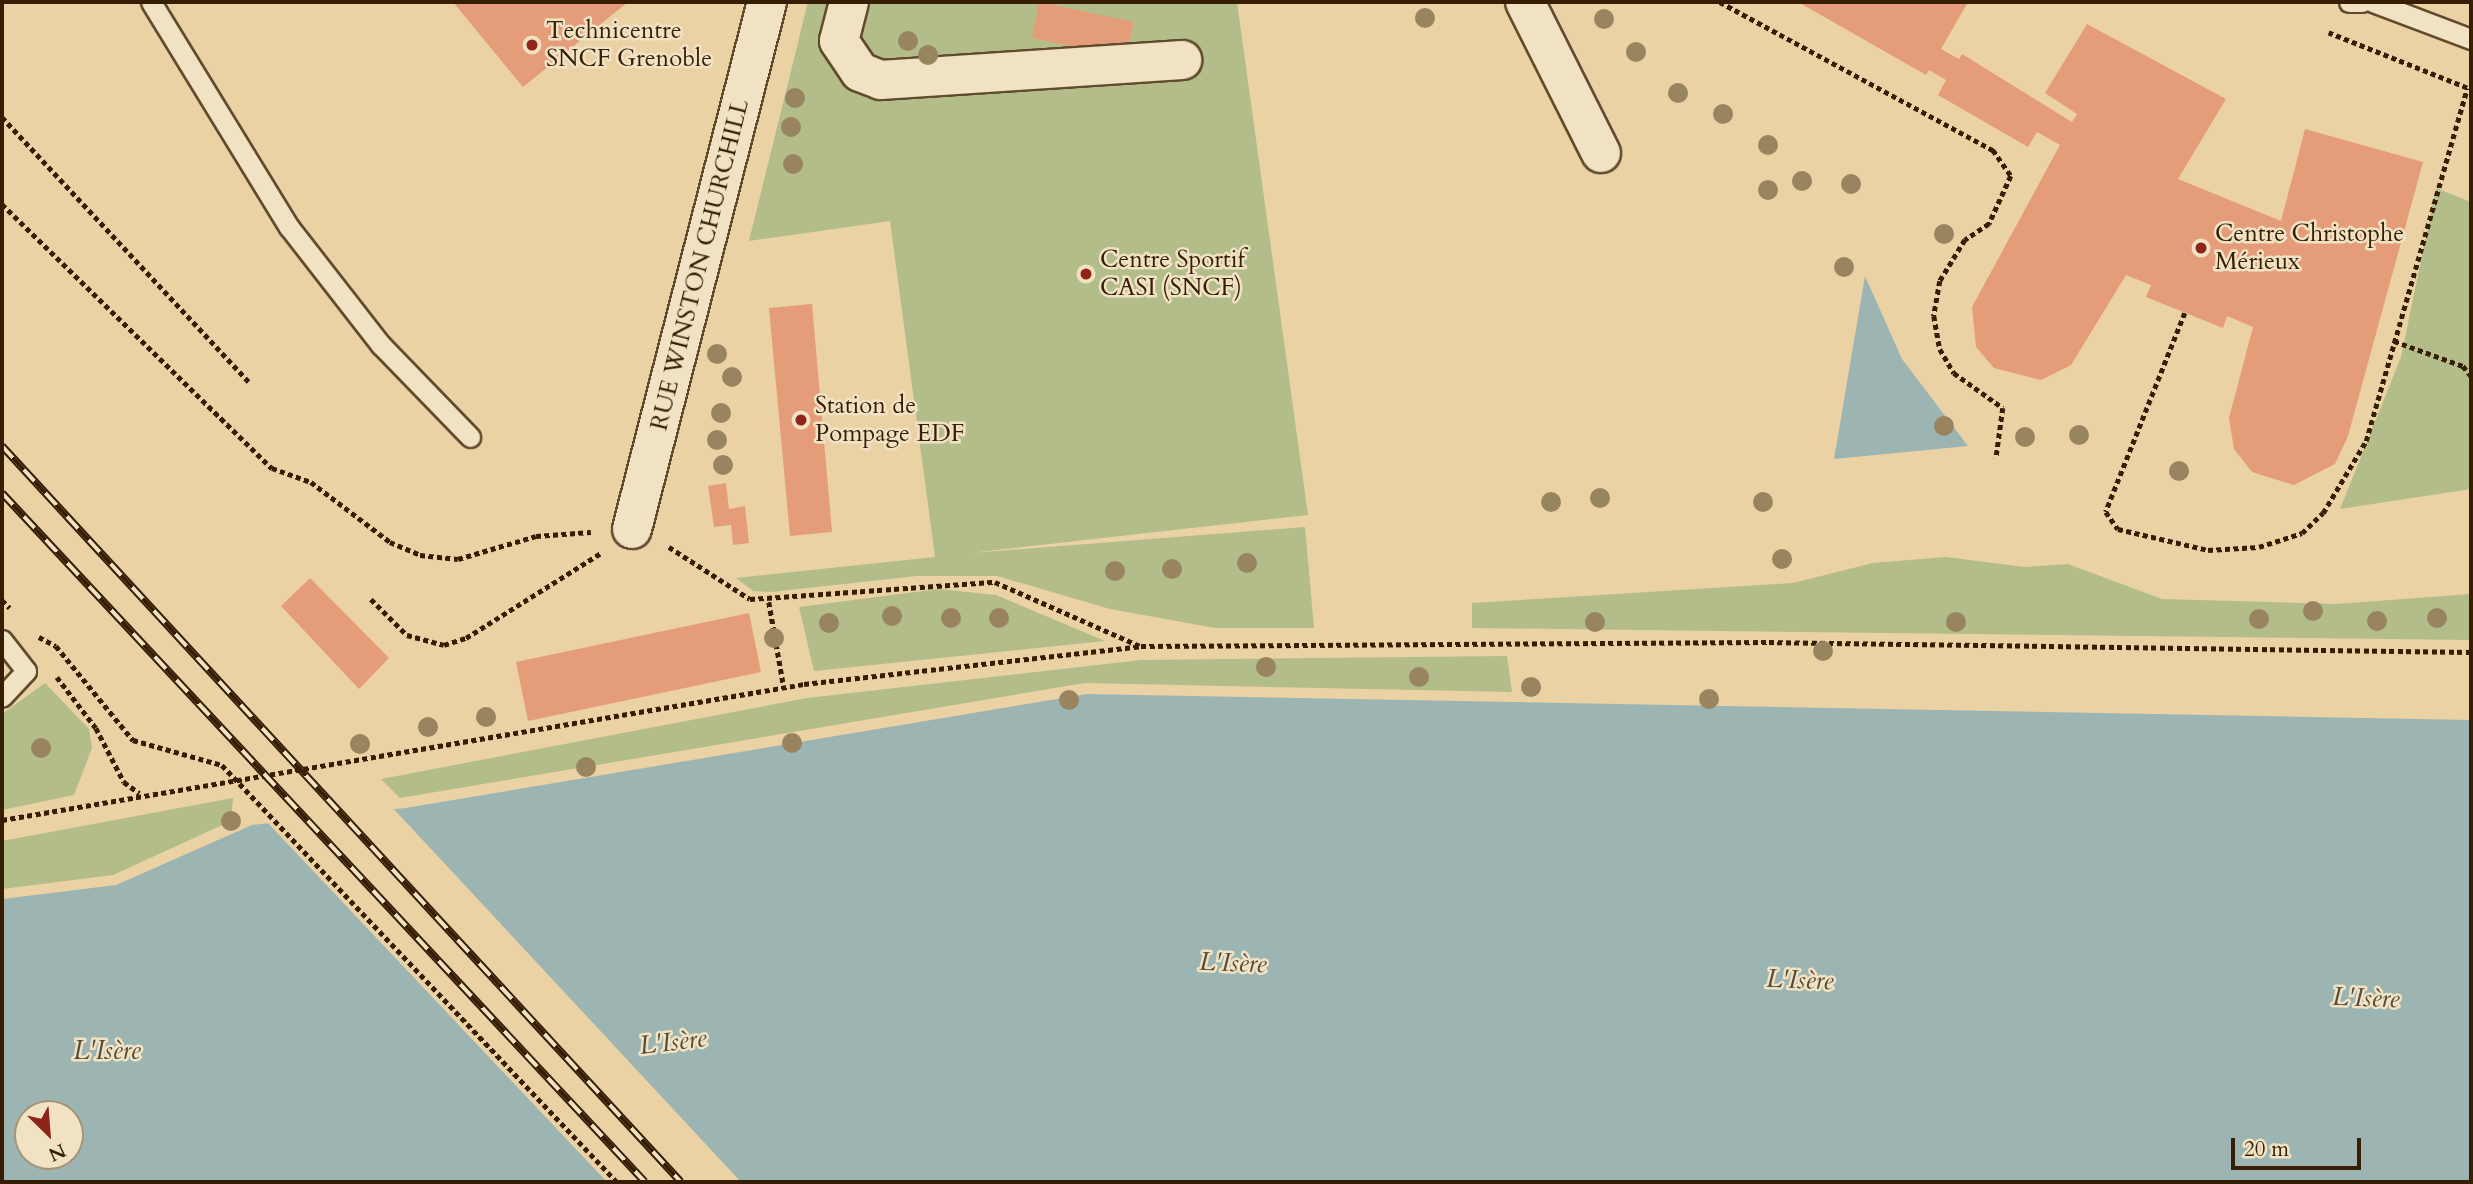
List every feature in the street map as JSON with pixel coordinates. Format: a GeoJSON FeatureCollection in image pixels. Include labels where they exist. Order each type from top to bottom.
{"type":"FeatureCollection","features":[{"type":"Feature","properties":{"kind":"street","name":"RUE WINSTON CHURCHILL"},"geometry":{"type":"LineString","coordinates":[[632,529],[767,2]]}},
{"type":"Feature","properties":{"kind":"street"},"geometry":{"type":"LineString","coordinates":[[849,2],[839,41],[860,72],[881,80],[1182,60]]}},
{"type":"Feature","properties":{"kind":"street"},"geometry":{"type":"LineString","coordinates":[[1525,2],[1601,153]]}},
{"type":"Feature","properties":{"kind":"lane"},"geometry":{"type":"LineString","coordinates":[[151,2],[289,227],[381,345],[470,437]]}},
{"type":"Feature","properties":{"kind":"lane"},"geometry":{"type":"LineString","coordinates":[[2349,2],[2362,2]]}},
{"type":"Feature","properties":{"kind":"lane"},"geometry":{"type":"LineString","coordinates":[[2373,2],[2471,39]]}},
{"type":"Feature","properties":{"kind":"lane"},"geometry":{"type":"LineString","coordinates":[[2,640],[26,671],[2,697]]}},
{"type":"Feature","properties":{"kind":"path"},"geometry":{"type":"LineString","coordinates":[[1720,2],[1993,150],[2011,176],[1989,224],[1965,240],[1940,281],[1934,316],[1940,349],[1954,373],[2003,408],[1996,459]]}},
{"type":"Feature","properties":{"kind":"path"},"geometry":{"type":"LineString","coordinates":[[2185,313],[2106,512],[2118,528],[2208,550],[2259,547],[2302,533],[2323,513],[2366,441],[2468,88],[2329,33]]}},
{"type":"Feature","properties":{"kind":"path"},"geometry":{"type":"LineString","coordinates":[[2,117],[249,382]]}},
{"type":"Feature","properties":{"kind":"path"},"geometry":{"type":"LineString","coordinates":[[2,204],[272,468],[311,482],[390,542],[420,555],[458,559],[537,536],[632,529],[730,592],[769,602],[995,582],[1141,646]]}},
{"type":"Feature","properties":{"kind":"path"},"geometry":{"type":"LineString","coordinates":[[2393,341],[2463,366],[2471,376]]}},
{"type":"Feature","properties":{"kind":"path"},"geometry":{"type":"LineString","coordinates":[[371,599],[407,635],[444,645],[567,578],[632,529]]}},
{"type":"Feature","properties":{"kind":"path"},"geometry":{"type":"LineString","coordinates":[[769,602],[784,688]]}},
{"type":"Feature","properties":{"kind":"path"},"geometry":{"type":"LineString","coordinates":[[36,645],[36,637],[45,637],[56,646],[133,740],[222,765],[617,1182]]}},
{"type":"Feature","properties":{"kind":"path"},"geometry":{"type":"LineString","coordinates":[[2,820],[139,793],[361,764],[784,688],[1141,646],[1769,642],[2471,652]]}},
{"type":"Feature","properties":{"kind":"path"},"geometry":{"type":"LineString","coordinates":[[50,668],[96,727],[124,782],[139,793]]}},
{"type":"Feature","properties":{"kind":"green space","name":"Centre Sportif CASI (SNCF)"},"geometry":{"type":"Polygon","coordinates":[[[808,2],[1237,2],[1308,515],[970,553],[1305,527],[1314,628],[1215,628],[1110,609],[997,576],[917,576],[771,592],[753,591],[736,578],[935,557],[890,221],[749,241],[808,2]]]}},
{"type":"Feature","properties":{"kind":"green space"},"geometry":{"type":"Polygon","coordinates":[[[2436,188],[2471,202],[2471,489],[2340,509],[2401,357],[2436,188]]]}},
{"type":"Feature","properties":{"kind":"green space"},"geometry":{"type":"Polygon","coordinates":[[[1946,557],[2025,567],[2068,564],[2162,599],[2336,604],[2471,594],[2471,640],[1472,628],[1472,603],[1793,583],[1873,563],[1946,557]]]}},
{"type":"Feature","properties":{"kind":"green space"},"geometry":{"type":"Polygon","coordinates":[[[939,589],[996,595],[1105,641],[814,671],[799,607],[939,589]]]}},
{"type":"Feature","properties":{"kind":"green space"},"geometry":{"type":"Polygon","coordinates":[[[1507,656],[1512,692],[1085,683],[400,798],[381,779],[807,698],[1141,660],[1507,656]]]}},
{"type":"Feature","properties":{"kind":"green space"},"geometry":{"type":"Polygon","coordinates":[[[45,683],[89,729],[92,748],[74,795],[2,810],[2,714],[45,683]]]}},
{"type":"Feature","properties":{"kind":"green space"},"geometry":{"type":"Polygon","coordinates":[[[233,798],[231,821],[113,875],[2,889],[2,841],[233,798]]]}},
{"type":"Feature","properties":{"kind":"water"},"geometry":{"type":"Polygon","coordinates":[[[1865,276],[1902,359],[1968,446],[1834,459],[1865,276]]]}},
{"type":"Feature","properties":{"kind":"water","name":"L'Isère"},"geometry":{"type":"Polygon","coordinates":[[[1087,694],[2471,720],[2471,1182],[2,1182],[2,899],[116,885],[252,825],[405,808],[1087,694]]]}},
{"type":"Feature","properties":{"kind":"pier"},"geometry":{"type":"Polygon","coordinates":[[[391,806],[741,1182],[607,1182],[265,820],[391,806]]]}},
{"type":"Feature","properties":{"kind":"building","name":"Technicentre SNCF Grenoble"},"geometry":{"type":"Polygon","coordinates":[[[453,2],[628,2],[523,87],[453,2]]]}},
{"type":"Feature","properties":{"kind":"building"},"geometry":{"type":"Polygon","coordinates":[[[1039,2],[1134,22],[1125,58],[1032,38],[1039,2]]]}},
{"type":"Feature","properties":{"kind":"building","name":"Centre Christophe Mérieux"},"geometry":{"type":"Polygon","coordinates":[[[1798,2],[1968,2],[1941,49],[1959,59],[1962,54],[2072,122],[2077,114],[2045,93],[2087,24],[2226,99],[2178,179],[2281,221],[2305,129],[2423,162],[2348,436],[2335,464],[2294,485],[2252,472],[2234,449],[2229,418],[2253,327],[2227,316],[2223,328],[2146,297],[2151,285],[2126,275],[2071,365],[2041,380],[1994,368],[1976,347],[1972,307],[2060,145],[2037,132],[2028,147],[1938,95],[1946,80],[1929,70],[1926,75],[1798,2]]]}},
{"type":"Feature","properties":{"kind":"building","name":"Station de Pompage EDF"},"geometry":{"type":"Polygon","coordinates":[[[812,304],[832,532],[790,536],[769,308],[812,304]]]}},
{"type":"Feature","properties":{"kind":"building"},"geometry":{"type":"Polygon","coordinates":[[[726,483],[729,509],[745,506],[749,543],[733,545],[731,525],[714,527],[708,486],[726,483]]]}},
{"type":"Feature","properties":{"kind":"building"},"geometry":{"type":"Polygon","coordinates":[[[310,578],[389,658],[359,689],[281,606],[310,578]]]}},
{"type":"Feature","properties":{"kind":"building"},"geometry":{"type":"Polygon","coordinates":[[[749,613],[761,672],[528,721],[516,662],[749,613]]]}},
{"type":"Feature","properties":{"kind":"railway"},"geometry":{"type":"LineString","coordinates":[[2,446],[681,1182]]}},
{"type":"Feature","properties":{"kind":"railway"},"geometry":{"type":"LineString","coordinates":[[2,493],[645,1182]]}},
{"type":"Feature","properties":{"kind":"place","name":"Technicentre SNCF Grenoble"},"geometry":{"type":"Point","coordinates":[532,45]}},
{"type":"Feature","properties":{"kind":"place","name":"Centre Christophe Mérieux"},"geometry":{"type":"Point","coordinates":[2201,248]}},
{"type":"Feature","properties":{"kind":"place","name":"Centre Sportif CASI (SNCF)"},"geometry":{"type":"Point","coordinates":[1086,274]}},
{"type":"Feature","properties":{"kind":"place","name":"Station de Pompage EDF"},"geometry":{"type":"Point","coordinates":[801,420]}}]}
